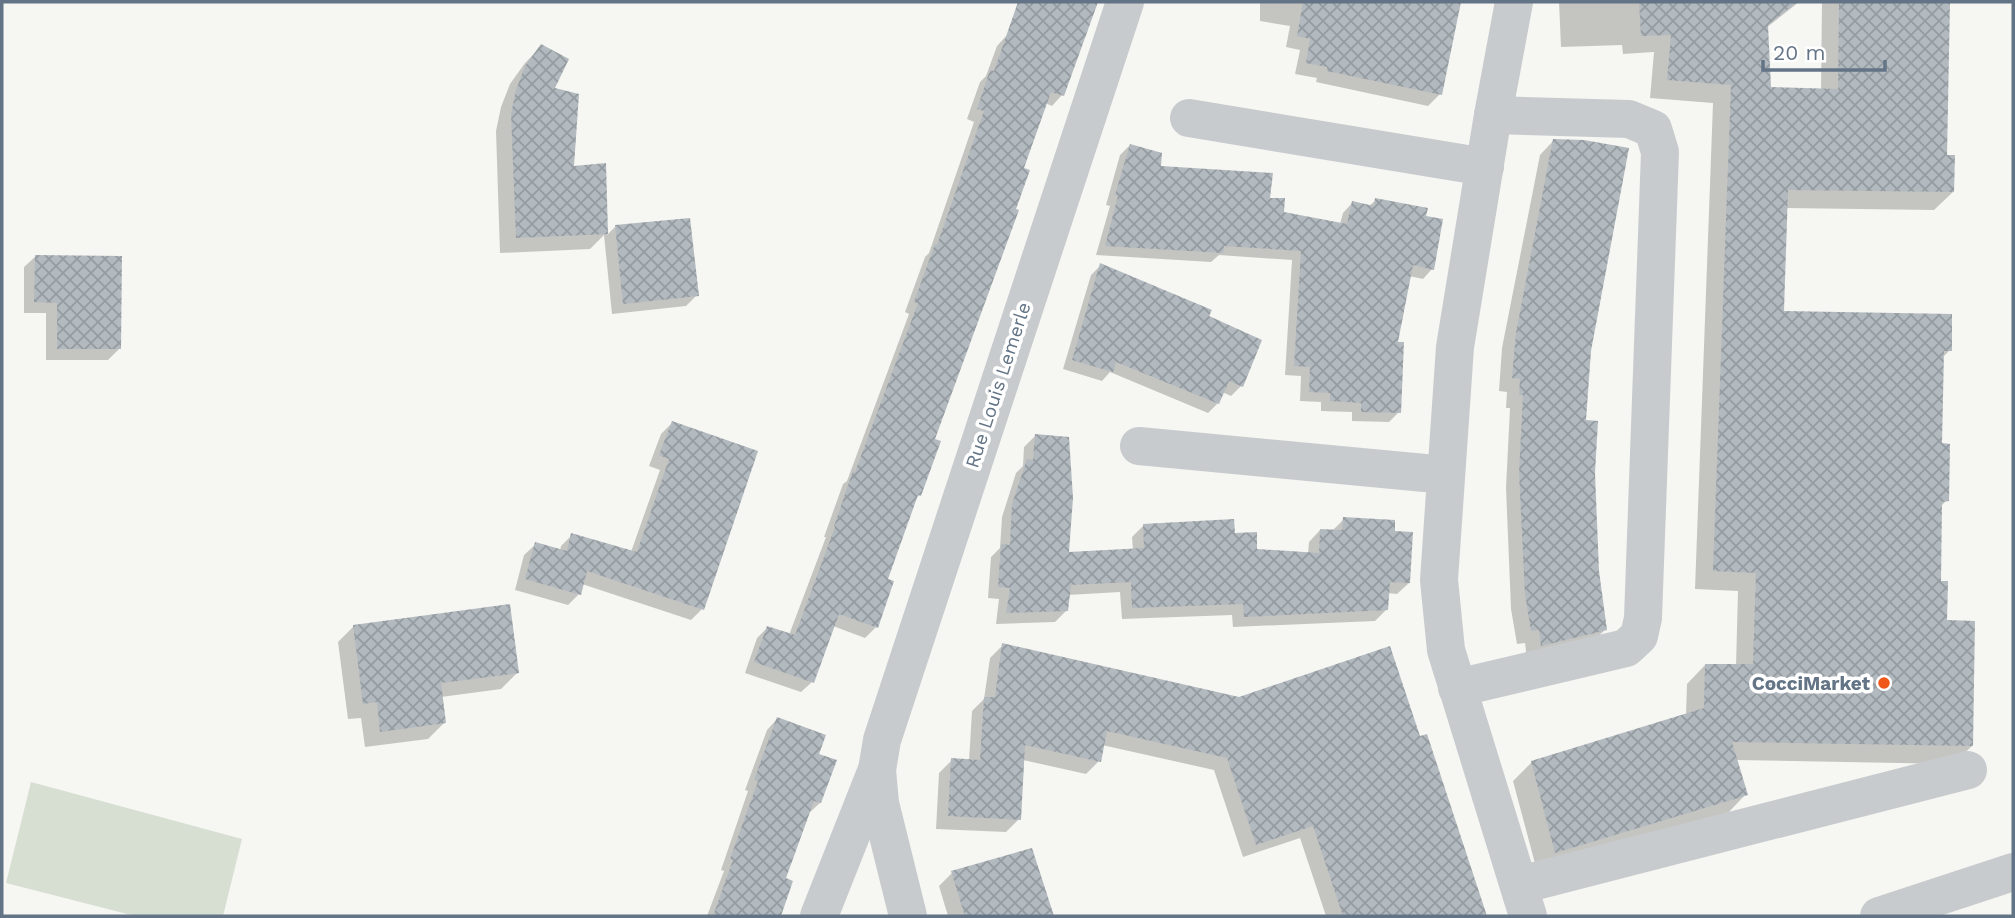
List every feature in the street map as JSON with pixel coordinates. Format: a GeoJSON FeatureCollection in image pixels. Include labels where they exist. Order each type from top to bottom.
{"type":"FeatureCollection","features":[{"type":"Feature","properties":{"kind":"street","name":"Rue Louis Lemerle"},"geometry":{"type":"LineString","coordinates":[[908,916],[880,803],[877,770],[881,740],[1125,2]]}},
{"type":"Feature","properties":{"kind":"street"},"geometry":{"type":"LineString","coordinates":[[1514,2],[1455,347],[1438,580],[1446,650],[1524,901],[1968,770]]}},
{"type":"Feature","properties":{"kind":"street"},"geometry":{"type":"LineString","coordinates":[[1457,688],[1626,648],[1639,636],[1643,618],[1660,152],[1657,141],[1653,129],[1629,119],[1493,115]]}},
{"type":"Feature","properties":{"kind":"street"},"geometry":{"type":"LineString","coordinates":[[1189,118],[1485,167]]}},
{"type":"Feature","properties":{"kind":"street"},"geometry":{"type":"LineString","coordinates":[[1139,446],[1446,475]]}},
{"type":"Feature","properties":{"kind":"street","name":"Rue Louis Lemerle"},"geometry":{"type":"LineString","coordinates":[[819,916],[877,770]]}},
{"type":"Feature","properties":{"kind":"street"},"geometry":{"type":"LineString","coordinates":[[1879,916],[2013,872]]}},
{"type":"Feature","properties":{"kind":"shaded area"},"geometry":{"type":"Polygon","coordinates":[[[31,782],[242,839],[223,916],[135,916],[6,883],[31,782]]]}},
{"type":"Feature","properties":{"kind":"building"},"geometry":{"type":"Polygon","coordinates":[[[1018,2],[1098,2],[1064,96],[1051,92],[1024,168],[1030,170],[1016,209],[1019,210],[935,439],[941,441],[921,496],[918,495],[888,579],[894,581],[878,628],[839,614],[814,683],[754,662],[767,626],[795,635],[853,471],[855,472],[918,303],[914,302],[984,111],[977,109],[990,70],[994,71],[1018,2]]]}},
{"type":"Feature","properties":{"kind":"building"},"geometry":{"type":"Polygon","coordinates":[[[1303,2],[1461,2],[1442,95],[1327,71],[1327,67],[1306,63],[1310,39],[1297,36],[1303,2]]]}},
{"type":"Feature","properties":{"kind":"building"},"geometry":{"type":"Polygon","coordinates":[[[1639,2],[1797,2],[1768,25],[1771,87],[1838,89],[1839,2],[1950,2],[1947,155],[1955,155],[1954,192],[1788,190],[1784,311],[1952,314],[1952,351],[1944,351],[1942,443],[1950,444],[1949,501],[1942,502],[1941,581],[1948,581],[1947,620],[1975,621],[1973,746],[1732,742],[1748,795],[1555,853],[1531,761],[1704,708],[1705,664],[1753,664],[1756,573],[1713,571],[1731,85],[1667,80],[1671,35],[1641,36],[1639,2]]]}},
{"type":"Feature","properties":{"kind":"building"},"geometry":{"type":"Polygon","coordinates":[[[541,44],[569,59],[555,88],[579,94],[574,166],[606,163],[608,234],[516,238],[511,114],[525,66],[541,44]]]}},
{"type":"Feature","properties":{"kind":"building"},"geometry":{"type":"Polygon","coordinates":[[[1553,139],[1584,140],[1629,148],[1591,351],[1586,420],[1598,421],[1595,473],[1599,571],[1607,630],[1541,646],[1539,630],[1531,631],[1525,594],[1519,473],[1523,395],[1519,395],[1520,379],[1512,378],[1516,333],[1553,139]]]}},
{"type":"Feature","properties":{"kind":"building"},"geometry":{"type":"Polygon","coordinates":[[[1130,144],[1162,153],[1161,166],[1273,173],[1270,198],[1285,198],[1284,212],[1347,224],[1352,201],[1374,206],[1375,198],[1428,208],[1426,216],[1443,219],[1434,270],[1413,265],[1398,342],[1404,342],[1401,413],[1361,412],[1361,403],[1330,401],[1330,393],[1309,392],[1310,367],[1294,366],[1301,251],[1224,246],[1223,253],[1105,246],[1118,196],[1115,195],[1130,144]]]}},
{"type":"Feature","properties":{"kind":"building"},"geometry":{"type":"Polygon","coordinates":[[[690,218],[699,296],[623,304],[615,225],[690,218]]]}},
{"type":"Feature","properties":{"kind":"building"},"geometry":{"type":"Polygon","coordinates":[[[35,255],[122,256],[121,349],[57,349],[57,303],[34,302],[35,255]]]}},
{"type":"Feature","properties":{"kind":"building"},"geometry":{"type":"Polygon","coordinates":[[[1100,263],[1212,310],[1209,316],[1262,340],[1243,387],[1229,381],[1219,404],[1116,362],[1113,372],[1072,360],[1100,263]]]}},
{"type":"Feature","properties":{"kind":"building"},"geometry":{"type":"Polygon","coordinates":[[[672,421],[758,451],[704,610],[587,571],[581,595],[525,579],[535,542],[567,551],[571,533],[637,552],[669,459],[659,455],[672,421]]]}},
{"type":"Feature","properties":{"kind":"building"},"geometry":{"type":"Polygon","coordinates":[[[1035,434],[1069,437],[1073,498],[1069,552],[1144,548],[1143,524],[1234,519],[1235,533],[1257,532],[1257,549],[1319,553],[1320,529],[1342,530],[1343,517],[1395,520],[1395,531],[1413,532],[1410,583],[1390,582],[1388,610],[1244,617],[1243,604],[1132,608],[1131,582],[1071,585],[1068,611],[1006,613],[1010,588],[998,587],[1001,544],[1010,545],[1012,504],[1027,459],[1033,460],[1035,434]]]}},
{"type":"Feature","properties":{"kind":"building"},"geometry":{"type":"Polygon","coordinates":[[[510,604],[519,673],[441,683],[446,723],[380,732],[377,702],[363,704],[353,625],[510,604]]]}},
{"type":"Feature","properties":{"kind":"building"},"geometry":{"type":"Polygon","coordinates":[[[1002,643],[1239,697],[1390,646],[1420,736],[1427,734],[1487,916],[1343,916],[1313,826],[1256,845],[1227,758],[1107,731],[1101,762],[1025,745],[1021,820],[948,816],[951,758],[980,760],[984,697],[995,697],[1002,643]]]}},
{"type":"Feature","properties":{"kind":"building"},"geometry":{"type":"Polygon","coordinates":[[[777,717],[826,735],[819,754],[837,760],[821,803],[814,801],[786,878],[793,881],[781,916],[713,916],[758,781],[754,780],[777,717]]]}},
{"type":"Feature","properties":{"kind":"building"},"geometry":{"type":"Polygon","coordinates":[[[1032,848],[1054,916],[965,916],[951,871],[1032,848]]]}},
{"type":"Feature","properties":{"kind":"place","name":"CocciMarket"},"geometry":{"type":"Point","coordinates":[1884,683]}}]}
